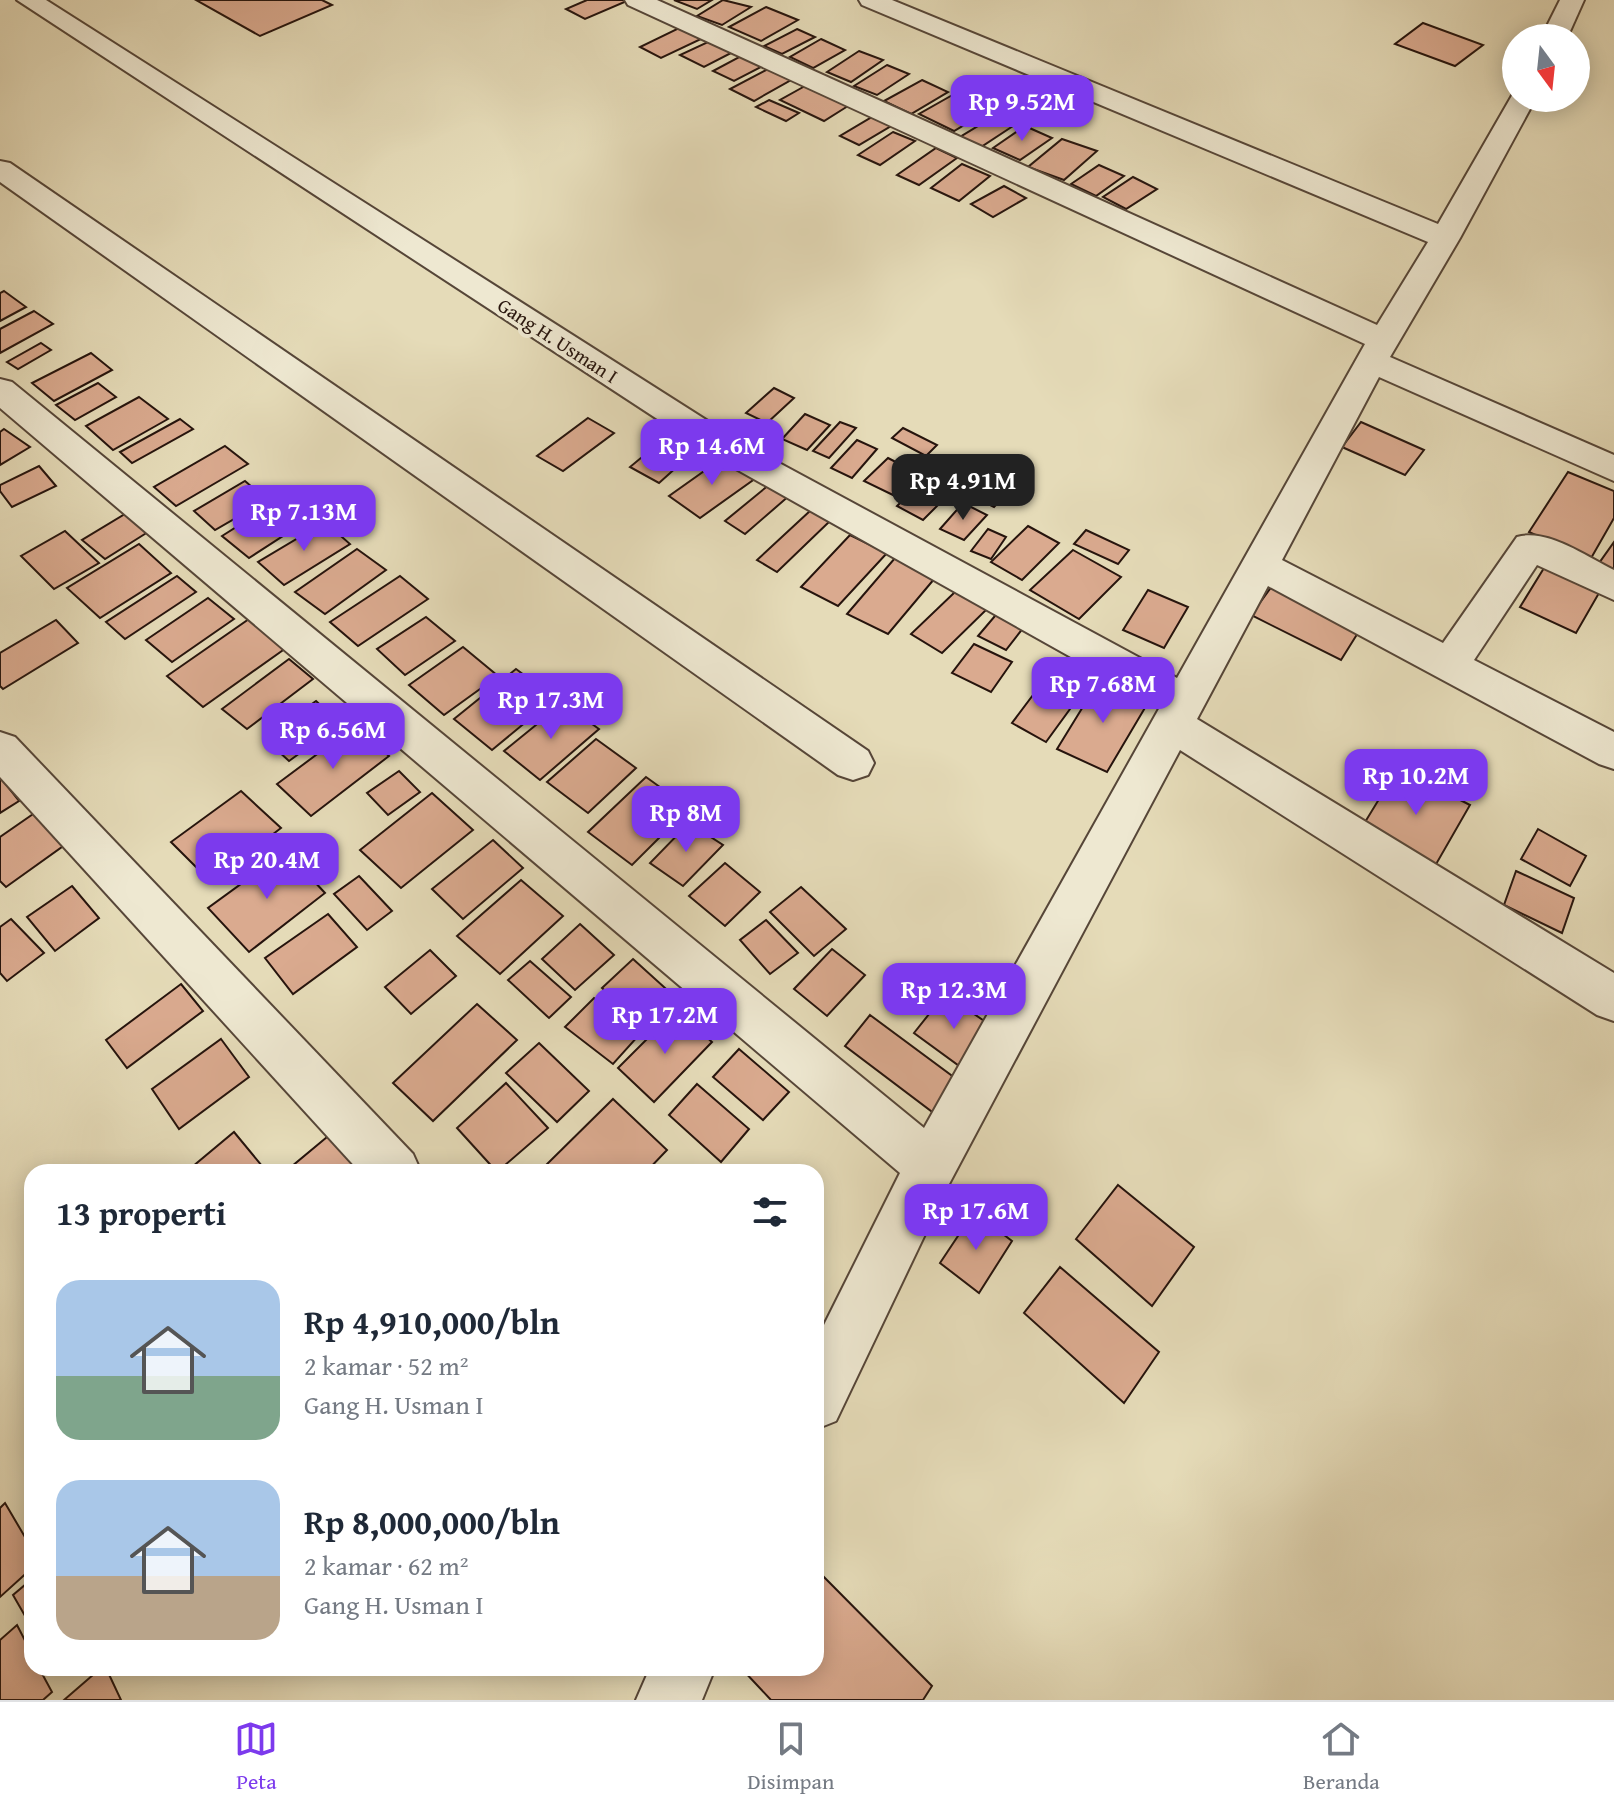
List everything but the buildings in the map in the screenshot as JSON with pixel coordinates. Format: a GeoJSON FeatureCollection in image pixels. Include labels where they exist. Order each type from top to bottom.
{"type":"FeatureCollection","features":[{"type":"Feature","properties":{"kind":"street","name":"Gang H. Usman I"},"geometry":{"type":"LineString","coordinates":[[29,0],[732,452],[1179,714],[1614,999]]}},
{"type":"Feature","properties":{"kind":"street"},"geometry":{"type":"LineString","coordinates":[[637,0],[1378,351],[1614,469]]}},
{"type":"Feature","properties":{"kind":"street"},"geometry":{"type":"LineString","coordinates":[[871,0],[1445,238]]}},
{"type":"Feature","properties":{"kind":"street"},"geometry":{"type":"LineString","coordinates":[[1561,24],[1572,0]]}},
{"type":"Feature","properties":{"kind":"street"},"geometry":{"type":"LineString","coordinates":[[824,1385],[931,1166],[1378,351],[1515,112]]}},
{"type":"Feature","properties":{"kind":"street"},"geometry":{"type":"LineString","coordinates":[[0,169],[853,763]]}},
{"type":"Feature","properties":{"kind":"street"},"geometry":{"type":"LineString","coordinates":[[0,390],[931,1166]]}},
{"type":"Feature","properties":{"kind":"street"},"geometry":{"type":"LineString","coordinates":[[1449,665],[1530,546],[1614,586]]}},
{"type":"Feature","properties":{"kind":"street"},"geometry":{"type":"LineString","coordinates":[[1260,565],[1614,752]]}},
{"type":"Feature","properties":{"kind":"street"},"geometry":{"type":"LineString","coordinates":[[0,749],[388,1164]]}},
{"type":"Feature","properties":{"kind":"street"},"geometry":{"type":"LineString","coordinates":[[668,1700],[680,1676]]}}]}
